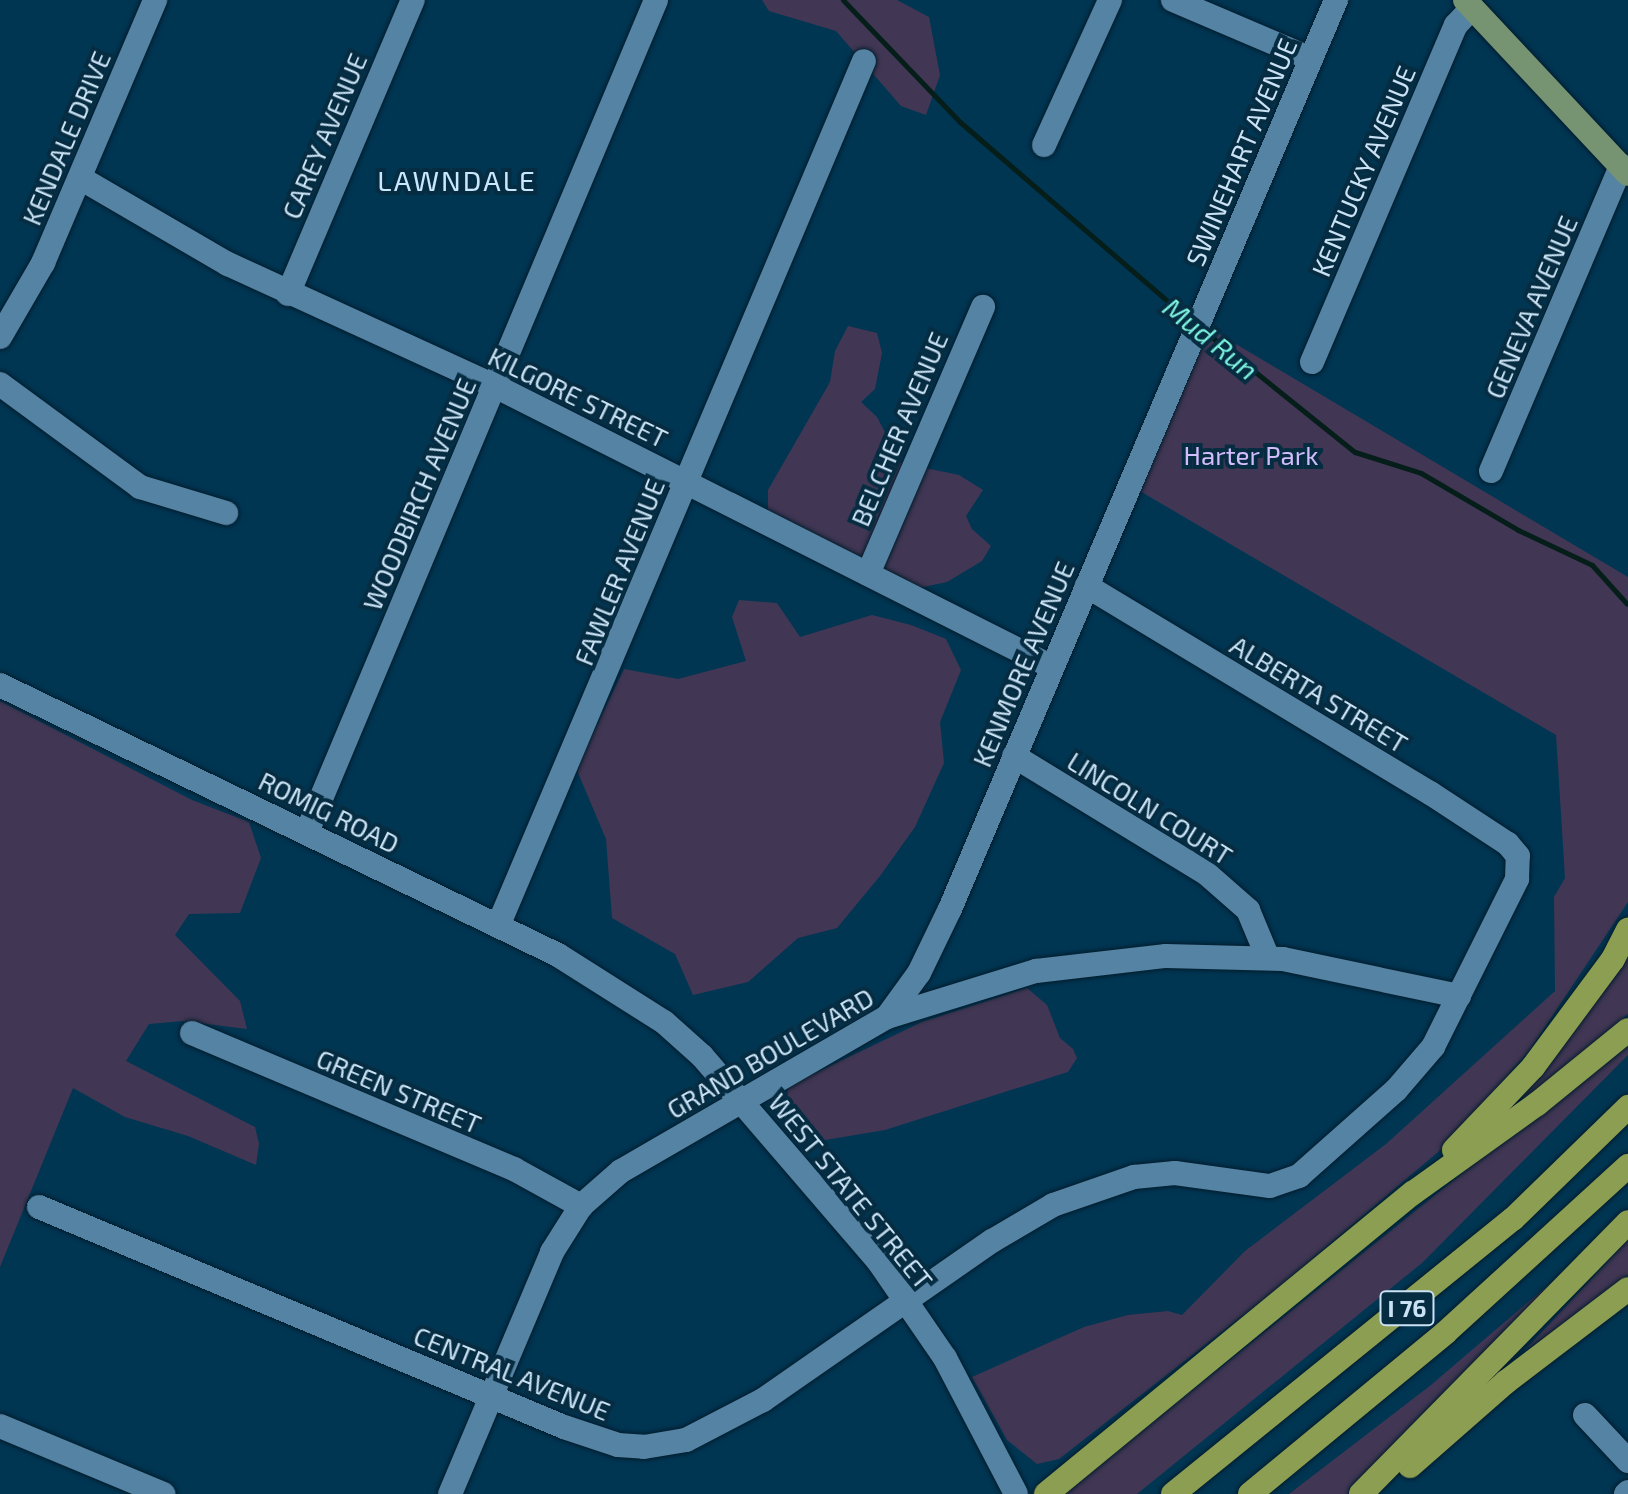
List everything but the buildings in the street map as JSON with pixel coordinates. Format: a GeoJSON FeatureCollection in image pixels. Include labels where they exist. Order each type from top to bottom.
{"type":"FeatureCollection","features":[{"type":"Feature","properties":{"kind":"highway"},"geometry":{"type":"LineString","coordinates":[[1413,1193],[1533,1067],[1613,959],[1628,930]]}},
{"type":"Feature","properties":{"kind":"highway"},"geometry":{"type":"LineString","coordinates":[[1046,1494],[1413,1193],[1537,1104],[1628,1030]]}},
{"type":"Feature","properties":{"kind":"highway","name":"I 76"},"geometry":{"type":"LineString","coordinates":[[1173,1494],[1513,1219],[1628,1107]]}},
{"type":"Feature","properties":{"kind":"highway","name":"I 76"},"geometry":{"type":"LineString","coordinates":[[1250,1494],[1445,1333],[1628,1166]]}},
{"type":"Feature","properties":{"kind":"highway"},"geometry":{"type":"LineString","coordinates":[[1361,1494],[1628,1222]]}},
{"type":"Feature","properties":{"kind":"highway"},"geometry":{"type":"LineString","coordinates":[[1378,1494],[1506,1382],[1628,1289]]}},
{"type":"Feature","properties":{"kind":"main road"},"geometry":{"type":"LineString","coordinates":[[1468,4],[1624,170]]}},
{"type":"Feature","properties":{"kind":"street","name":"KENDALE DRIVE"},"geometry":{"type":"LineString","coordinates":[[0,337],[23,306],[155,0]]}},
{"type":"Feature","properties":{"kind":"street","name":"CAREY AVENUE"},"geometry":{"type":"LineString","coordinates":[[288,294],[413,0]]}},
{"type":"Feature","properties":{"kind":"street","name":"WOODBIRCH AVENUE"},"geometry":{"type":"LineString","coordinates":[[307,832],[656,0]]}},
{"type":"Feature","properties":{"kind":"street"},"geometry":{"type":"LineString","coordinates":[[1044,145],[1110,0]]}},
{"type":"Feature","properties":{"kind":"street"},"geometry":{"type":"LineString","coordinates":[[1173,0],[1311,59]]}},
{"type":"Feature","properties":{"kind":"street","name":"SWINEHART AVENUE"},"geometry":{"type":"LineString","coordinates":[[1195,328],[1336,0]]}},
{"type":"Feature","properties":{"kind":"street","name":"KENTUCKY AVENUE"},"geometry":{"type":"LineString","coordinates":[[1312,362],[1456,25],[1468,4]]}},
{"type":"Feature","properties":{"kind":"street","name":"FAWLER AVENUE"},"geometry":{"type":"LineString","coordinates":[[498,926],[864,61]]}},
{"type":"Feature","properties":{"kind":"street","name":"GENEVA AVENUE"},"geometry":{"type":"LineString","coordinates":[[1491,471],[1624,170]]}},
{"type":"Feature","properties":{"kind":"street","name":"KILGORE STREET"},"geometry":{"type":"LineString","coordinates":[[80,178],[288,294],[495,386],[1052,667]]}},
{"type":"Feature","properties":{"kind":"street","name":"BELCHER AVENUE"},"geometry":{"type":"LineString","coordinates":[[868,574],[983,307]]}},
{"type":"Feature","properties":{"kind":"street","name":"KENMORE AVENUE"},"geometry":{"type":"LineString","coordinates":[[887,1017],[928,957],[1195,328]]}},
{"type":"Feature","properties":{"kind":"street"},"geometry":{"type":"LineString","coordinates":[[0,384],[140,487],[226,513]]}},
{"type":"Feature","properties":{"kind":"street","name":"ALBERTA STREET"},"geometry":{"type":"LineString","coordinates":[[1087,586],[1430,793],[1508,844],[1518,856]]}},
{"type":"Feature","properties":{"kind":"street","name":"ROMIG ROAD"},"geometry":{"type":"LineString","coordinates":[[0,685],[498,926],[629,997]]}},
{"type":"Feature","properties":{"kind":"street","name":"LINCOLN COURT"},"geometry":{"type":"LineString","coordinates":[[1014,756],[1219,883],[1257,924],[1268,958]]}},
{"type":"Feature","properties":{"kind":"street","name":"CENTRAL AVENUE"},"geometry":{"type":"LineString","coordinates":[[39,1207],[600,1440],[663,1446],[709,1430],[763,1400],[992,1241],[1091,1190],[1134,1177],[1175,1173],[1270,1186],[1299,1176],[1334,1148],[1433,1047],[1517,879],[1518,856]]}},
{"type":"Feature","properties":{"kind":"street","name":"GRAND BOULEVARD"},"geometry":{"type":"LineString","coordinates":[[450,1494],[552,1252],[581,1206],[621,1171],[887,1017],[1064,965],[1166,956],[1268,958],[1459,996]]}},
{"type":"Feature","properties":{"kind":"street","name":"WEST STATE STREET"},"geometry":{"type":"LineString","coordinates":[[629,997],[702,1056],[907,1301],[972,1406],[1016,1494]]}},
{"type":"Feature","properties":{"kind":"street","name":"GREEN STREET"},"geometry":{"type":"LineString","coordinates":[[192,1033],[514,1169],[581,1206]]}},
{"type":"Feature","properties":{"kind":"street"},"geometry":{"type":"LineString","coordinates":[[1585,1415],[1628,1461]]}},
{"type":"Feature","properties":{"kind":"street"},"geometry":{"type":"LineString","coordinates":[[0,1426],[163,1494]]}},
{"type":"Feature","properties":{"kind":"green space"},"geometry":{"type":"Polygon","coordinates":[[[762,0],[897,0],[929,17],[940,75],[926,115],[901,106],[836,31],[769,11],[762,0]]]}},
{"type":"Feature","properties":{"kind":"green space","name":"Harter Park"},"geometry":{"type":"Polygon","coordinates":[[[1204,325],[1628,577],[1628,902],[1529,1051],[1445,1146],[1278,1288],[1059,1459],[1037,1464],[1007,1440],[972,1377],[1084,1327],[1128,1315],[1168,1311],[1182,1315],[1245,1251],[1386,1144],[1555,991],[1554,897],[1565,878],[1556,735],[1133,487],[1204,325]]]}},
{"type":"Feature","properties":{"kind":"green space"},"geometry":{"type":"Polygon","coordinates":[[[848,326],[877,333],[882,353],[875,389],[861,402],[877,417],[901,463],[959,475],[983,490],[966,516],[972,529],[991,546],[982,561],[947,582],[914,589],[768,511],[768,490],[830,382],[835,351],[848,326]]]}},
{"type":"Feature","properties":{"kind":"green space"},"geometry":{"type":"Polygon","coordinates":[[[739,600],[777,603],[800,637],[872,615],[911,625],[946,639],[961,670],[940,722],[944,763],[915,827],[880,876],[837,928],[798,938],[748,982],[693,995],[675,954],[612,918],[606,839],[576,768],[624,669],[678,679],[746,661],[732,617],[739,600]]]}},
{"type":"Feature","properties":{"kind":"green space"},"geometry":{"type":"Polygon","coordinates":[[[0,701],[192,800],[249,822],[261,858],[240,913],[189,914],[175,935],[240,1001],[247,1029],[183,1021],[149,1024],[126,1061],[255,1127],[259,1144],[256,1165],[188,1136],[125,1117],[73,1088],[0,1267],[0,701]]]}},
{"type":"Feature","properties":{"kind":"green space"},"geometry":{"type":"Polygon","coordinates":[[[1628,948],[1628,1014],[1527,1101],[1520,1095],[1628,948]]]}},
{"type":"Feature","properties":{"kind":"green space"},"geometry":{"type":"Polygon","coordinates":[[[1027,988],[1047,1005],[1060,1038],[1073,1049],[1077,1058],[1068,1072],[885,1130],[819,1141],[800,1134],[787,1109],[788,1086],[922,1022],[1027,988]]]}},
{"type":"Feature","properties":{"kind":"green space"},"geometry":{"type":"Polygon","coordinates":[[[1628,1040],[1628,1055],[1422,1263],[1137,1494],[1063,1494],[1628,1040]]]}},
{"type":"Feature","properties":{"kind":"green space"},"geometry":{"type":"Polygon","coordinates":[[[1628,1240],[1628,1275],[1598,1302],[1524,1351],[1628,1240]]]}},
{"type":"Feature","properties":{"kind":"green space"},"geometry":{"type":"Polygon","coordinates":[[[1568,1268],[1350,1494],[1289,1494],[1431,1385],[1568,1268]]]}},
{"type":"Feature","properties":{"kind":"waterway","name":"Mud Run"},"geometry":{"type":"LineString","coordinates":[[843,0],[960,122],[1192,322]]}},
{"type":"Feature","properties":{"kind":"waterway","name":"Mud Run"},"geometry":{"type":"LineString","coordinates":[[1203,330],[1355,452],[1421,473],[1518,530],[1592,565],[1627,604]]}},
{"type":"Feature","properties":{"kind":"district","name":"LAWNDALE"},"geometry":{"type":"Point","coordinates":[457,180]}}]}
